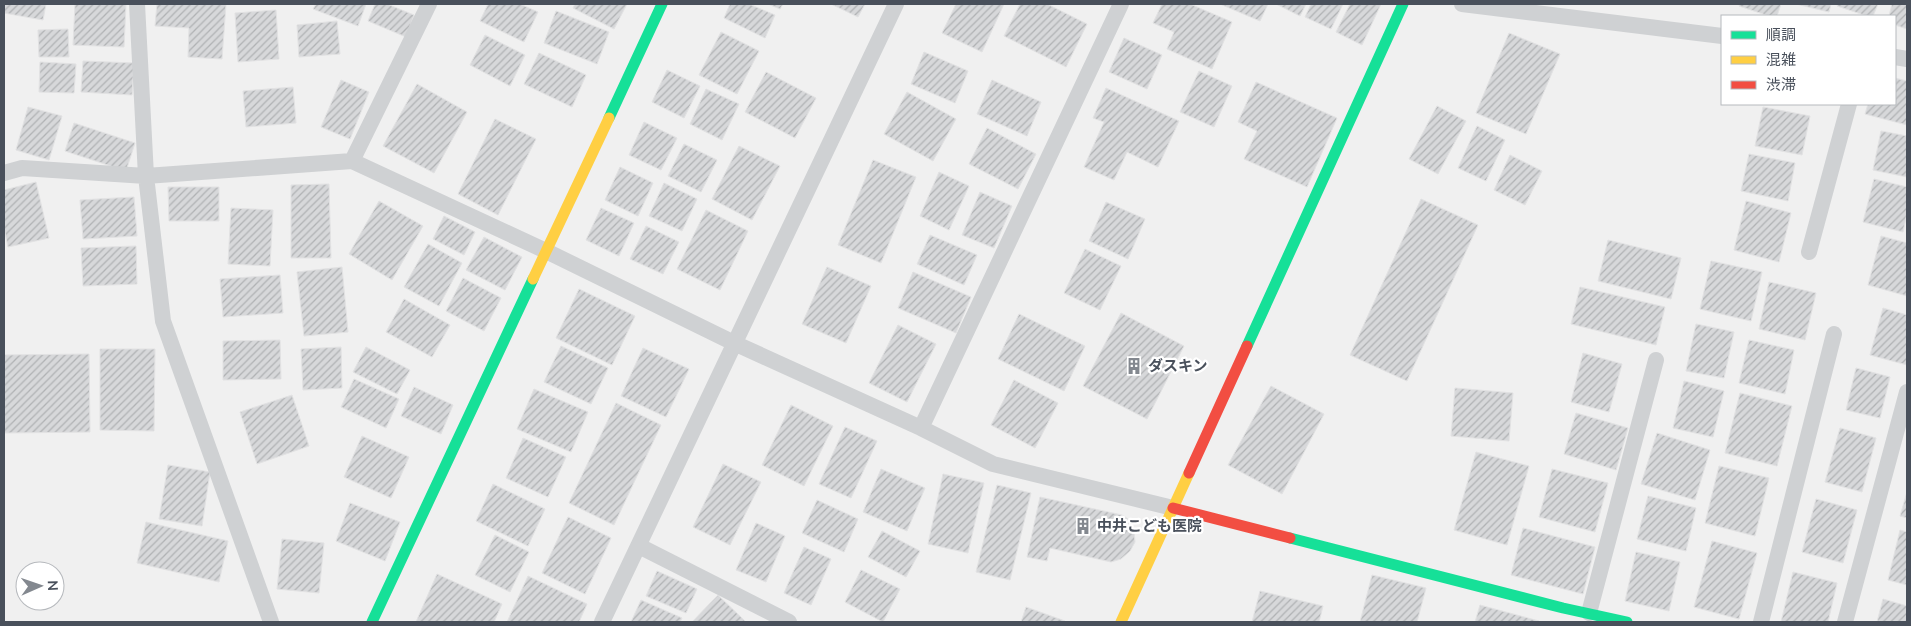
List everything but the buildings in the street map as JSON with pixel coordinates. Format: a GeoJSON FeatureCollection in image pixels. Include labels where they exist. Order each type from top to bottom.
{"type":"FeatureCollection","features":[{"type":"Feature","properties":{"kind":"street"},"geometry":{"type":"LineString","coordinates":[[372,622],[662,4]]}},
{"type":"Feature","properties":{"kind":"street"},"geometry":{"type":"LineString","coordinates":[[1120,622],[1403,4]]}},
{"type":"Feature","properties":{"kind":"street"},"geometry":{"type":"LineString","coordinates":[[1173,508],[1562,615],[1589,613],[1627,622]]}},
{"type":"Feature","properties":{"kind":"lane"},"geometry":{"type":"LineString","coordinates":[[137,4],[146,176],[163,322],[271,622]]}},
{"type":"Feature","properties":{"kind":"lane"},"geometry":{"type":"LineString","coordinates":[[352,161],[429,4]]}},
{"type":"Feature","properties":{"kind":"lane"},"geometry":{"type":"LineString","coordinates":[[602,622],[896,4]]}},
{"type":"Feature","properties":{"kind":"lane"},"geometry":{"type":"LineString","coordinates":[[921,428],[1121,4]]}},
{"type":"Feature","properties":{"kind":"lane"},"geometry":{"type":"LineString","coordinates":[[1462,4],[1721,36]]}},
{"type":"Feature","properties":{"kind":"lane"},"geometry":{"type":"LineString","coordinates":[[1809,252],[1849,105]]}},
{"type":"Feature","properties":{"kind":"lane"},"geometry":{"type":"LineString","coordinates":[[4,173],[22,168],[146,176],[352,161],[546,251],[734,343],[921,428],[993,464],[1173,508]]}},
{"type":"Feature","properties":{"kind":"lane"},"geometry":{"type":"LineString","coordinates":[[1761,622],[1834,334]]}},
{"type":"Feature","properties":{"kind":"lane"},"geometry":{"type":"LineString","coordinates":[[1589,613],[1656,360]]}},
{"type":"Feature","properties":{"kind":"lane"},"geometry":{"type":"LineString","coordinates":[[1845,622],[1907,392]]}},
{"type":"Feature","properties":{"kind":"lane"},"geometry":{"type":"LineString","coordinates":[[639,546],[789,622]]}},
{"type":"Feature","properties":{"kind":"traffic: fast"},"geometry":{"type":"LineString","coordinates":[[609,118],[662,4]]}},
{"type":"Feature","properties":{"kind":"traffic: fast"},"geometry":{"type":"LineString","coordinates":[[1247,346],[1403,4]]}},
{"type":"Feature","properties":{"kind":"traffic: fast"},"geometry":{"type":"LineString","coordinates":[[372,622],[533,279]]}},
{"type":"Feature","properties":{"kind":"traffic: fast"},"geometry":{"type":"LineString","coordinates":[[1290,538],[1563,608],[1627,622]]}},
{"type":"Feature","properties":{"kind":"traffic: slow"},"geometry":{"type":"LineString","coordinates":[[533,279],[609,118]]}},
{"type":"Feature","properties":{"kind":"traffic: slow"},"geometry":{"type":"LineString","coordinates":[[1121,622],[1189,473]]}},
{"type":"Feature","properties":{"kind":"traffic: jam"},"geometry":{"type":"LineString","coordinates":[[1189,473],[1247,346]]}},
{"type":"Feature","properties":{"kind":"traffic: jam"},"geometry":{"type":"LineString","coordinates":[[1173,508],[1290,538]]}},
{"type":"Feature","properties":{"kind":"place","name":"ダスキン"},"geometry":{"type":"Point","coordinates":[1134,366]}},
{"type":"Feature","properties":{"kind":"place","name":"中井こども医院"},"geometry":{"type":"Point","coordinates":[1083,526]}}]}
